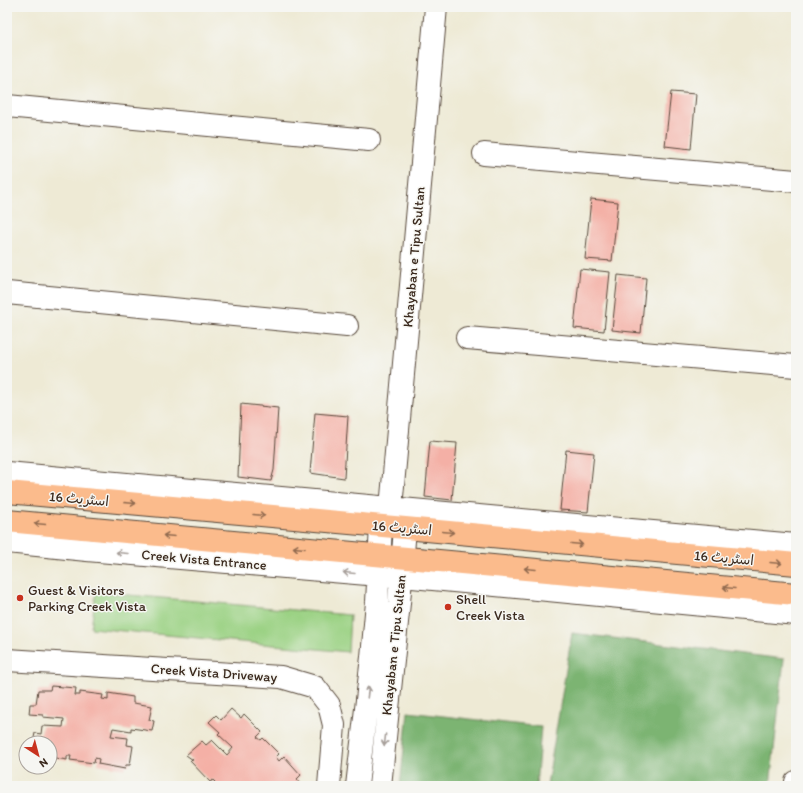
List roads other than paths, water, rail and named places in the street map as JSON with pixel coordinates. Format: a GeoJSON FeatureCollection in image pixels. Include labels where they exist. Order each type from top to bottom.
{"type":"FeatureCollection","features":[{"type":"Feature","properties":{"kind":"main road","name":"اسٹریٹ 16"},"geometry":{"type":"LineString","coordinates":[[7,492],[386,517],[405,528],[796,564]]}},
{"type":"Feature","properties":{"kind":"main road","name":"اسٹریٹ 16"},"geometry":{"type":"LineString","coordinates":[[7,522],[379,565],[796,594]]}},
{"type":"Feature","properties":{"kind":"street","name":"Khayaban e Tipu Sultan"},"geometry":{"type":"LineString","coordinates":[[357,786],[372,657],[379,565],[386,517],[436,7]]}},
{"type":"Feature","properties":{"kind":"street"},"geometry":{"type":"LineString","coordinates":[[7,106],[369,140]]}},
{"type":"Feature","properties":{"kind":"street"},"geometry":{"type":"LineString","coordinates":[[484,154],[796,181]]}},
{"type":"Feature","properties":{"kind":"street"},"geometry":{"type":"LineString","coordinates":[[7,293],[347,326]]}},
{"type":"Feature","properties":{"kind":"street"},"geometry":{"type":"LineString","coordinates":[[467,338],[796,366]]}},
{"type":"Feature","properties":{"kind":"street"},"geometry":{"type":"LineString","coordinates":[[7,472],[386,517],[640,532],[796,545]]}},
{"type":"Feature","properties":{"kind":"street","name":"Khayaban e Tipu Sultan"},"geometry":{"type":"LineString","coordinates":[[380,786],[399,603],[405,528]]}},
{"type":"Feature","properties":{"kind":"street","name":"Creek Vista Entrance"},"geometry":{"type":"LineString","coordinates":[[7,542],[87,550],[379,565]]}},
{"type":"Feature","properties":{"kind":"street"},"geometry":{"type":"LineString","coordinates":[[402,567],[796,614]]}},
{"type":"Feature","properties":{"kind":"street"},"geometry":{"type":"LineString","coordinates":[[377,602],[399,603]]}},
{"type":"Feature","properties":{"kind":"street","name":"Creek Vista Driveway"},"geometry":{"type":"LineString","coordinates":[[7,660],[281,677],[315,687],[329,705],[334,725],[329,786]]}},
{"type":"Feature","properties":{"kind":"place","name":"Guest & Visitors Parking Creek Vista"},"geometry":{"type":"Point","coordinates":[20,598]}},
{"type":"Feature","properties":{"kind":"place","name":"Shell Creek Vista"},"geometry":{"type":"Point","coordinates":[448,607]}}]}
